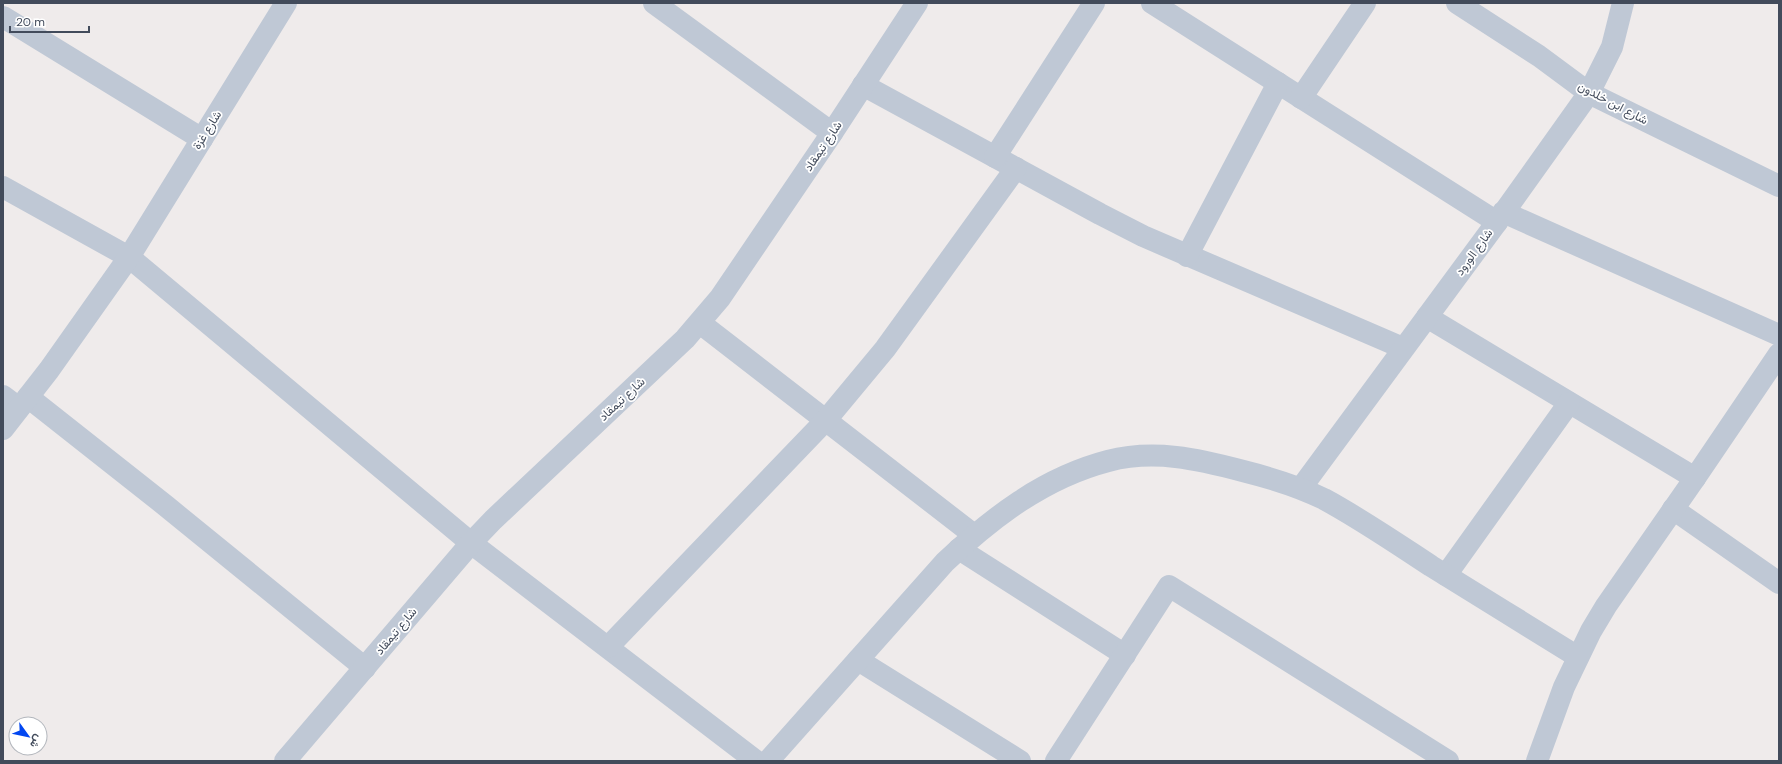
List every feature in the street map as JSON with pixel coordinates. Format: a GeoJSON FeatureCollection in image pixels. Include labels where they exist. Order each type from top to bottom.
{"type":"FeatureCollection","features":[{"type":"Feature","properties":{"kind":"street","name":"شارع غزة"},"geometry":{"type":"LineString","coordinates":[[3,429],[17,400],[49,370],[129,257],[286,3]]}},
{"type":"Feature","properties":{"kind":"street"},"geometry":{"type":"LineString","coordinates":[[654,3],[832,133]]}},
{"type":"Feature","properties":{"kind":"street","name":"شارع تيمقاد"},"geometry":{"type":"LineString","coordinates":[[285,761],[471,543],[493,520],[685,339],[700,323],[720,298],[832,133],[917,3]]}},
{"type":"Feature","properties":{"kind":"street"},"geometry":{"type":"LineString","coordinates":[[995,157],[1094,3]]}},
{"type":"Feature","properties":{"kind":"street"},"geometry":{"type":"LineString","coordinates":[[1152,3],[1301,98],[1500,217],[1779,335]]}},
{"type":"Feature","properties":{"kind":"street"},"geometry":{"type":"LineString","coordinates":[[1301,98],[1365,3]]}},
{"type":"Feature","properties":{"kind":"street","name":"شارع ابن خلدون"},"geometry":{"type":"LineString","coordinates":[[1457,3],[1539,56],[1589,93],[1779,186]]}},
{"type":"Feature","properties":{"kind":"street","name":"شارع الورود"},"geometry":{"type":"LineString","coordinates":[[1301,488],[1589,93],[1612,47],[1623,3]]}},
{"type":"Feature","properties":{"kind":"street"},"geometry":{"type":"LineString","coordinates":[[3,17],[202,139]]}},
{"type":"Feature","properties":{"kind":"street"},"geometry":{"type":"LineString","coordinates":[[1187,256],[1278,83]]}},
{"type":"Feature","properties":{"kind":"street"},"geometry":{"type":"LineString","coordinates":[[863,85],[1100,214],[1187,256],[1403,348]]}},
{"type":"Feature","properties":{"kind":"street"},"geometry":{"type":"LineString","coordinates":[[608,647],[826,420],[885,349],[1016,168]]}},
{"type":"Feature","properties":{"kind":"street"},"geometry":{"type":"LineString","coordinates":[[3,187],[129,257],[471,543],[756,761]]}},
{"type":"Feature","properties":{"kind":"street"},"geometry":{"type":"LineString","coordinates":[[1427,317],[1695,478]]}},
{"type":"Feature","properties":{"kind":"street"},"geometry":{"type":"LineString","coordinates":[[700,323],[826,420],[966,542],[1125,655]]}},
{"type":"Feature","properties":{"kind":"street"},"geometry":{"type":"LineString","coordinates":[[1537,761],[1562,693],[1578,657],[1606,606],[1779,354]]}},
{"type":"Feature","properties":{"kind":"street"},"geometry":{"type":"LineString","coordinates":[[17,400],[166,506],[365,668]]}},
{"type":"Feature","properties":{"kind":"street"},"geometry":{"type":"LineString","coordinates":[[1446,575],[1569,403]]}},
{"type":"Feature","properties":{"kind":"street"},"geometry":{"type":"LineString","coordinates":[[768,761],[944,562],[966,542],[1013,505],[1044,486],[1075,472],[1133,456],[1158,455],[1183,457],[1268,477],[1301,488],[1345,512],[1578,657]]}},
{"type":"Feature","properties":{"kind":"street"},"geometry":{"type":"LineString","coordinates":[[1673,509],[1779,583]]}},
{"type":"Feature","properties":{"kind":"street"},"geometry":{"type":"LineString","coordinates":[[1056,761],[1169,586],[1448,761]]}},
{"type":"Feature","properties":{"kind":"street"},"geometry":{"type":"LineString","coordinates":[[858,660],[1020,761]]}}]}
